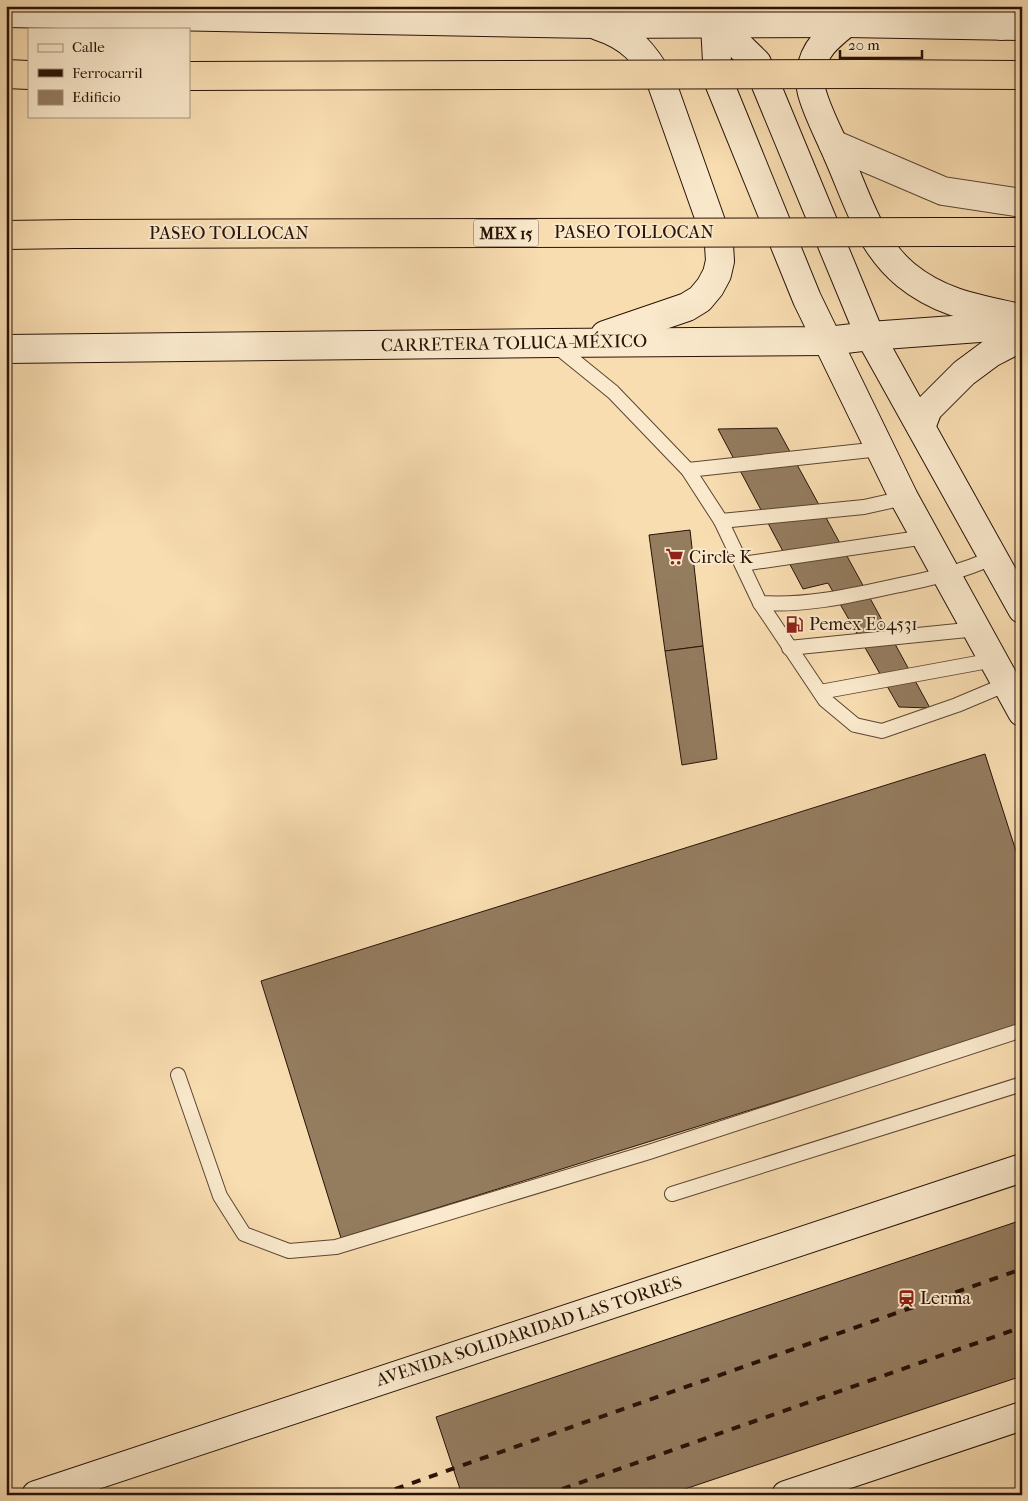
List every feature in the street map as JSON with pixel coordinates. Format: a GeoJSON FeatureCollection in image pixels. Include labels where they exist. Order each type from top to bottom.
{"type":"FeatureCollection","features":[{"type":"Feature","properties":{"kind":"highway"},"geometry":{"type":"LineString","coordinates":[[6,74],[28,75]]}},
{"type":"Feature","properties":{"kind":"highway"},"geometry":{"type":"LineString","coordinates":[[190,76],[1022,75]]}},
{"type":"Feature","properties":{"kind":"highway","name":"PASEO TOLLOCAN"},"geometry":{"type":"LineString","coordinates":[[6,235],[1022,232]]}},
{"type":"Feature","properties":{"kind":"main road"},"geometry":{"type":"LineString","coordinates":[[6,13],[345,13],[594,24],[675,15],[715,15],[846,23],[1007,19]]}},
{"type":"Feature","properties":{"kind":"main road"},"geometry":{"type":"LineString","coordinates":[[715,15],[757,63],[870,336],[1022,609]]}},
{"type":"Feature","properties":{"kind":"main road"},"geometry":{"type":"LineString","coordinates":[[715,15],[718,80],[807,299],[904,498],[1022,712]]}},
{"type":"Feature","properties":{"kind":"main road"},"geometry":{"type":"LineString","coordinates":[[846,23],[826,39],[814,59],[810,71],[810,83],[812,94],[866,222],[877,241],[890,260],[919,285],[956,304],[1022,319]]}},
{"type":"Feature","properties":{"kind":"main road"},"geometry":{"type":"LineString","coordinates":[[583,342],[687,307],[700,299],[710,287],[717,274],[720,261],[719,246],[662,84],[648,60],[634,46],[608,29],[594,24]]}},
{"type":"Feature","properties":{"kind":"main road"},"geometry":{"type":"LineString","coordinates":[[833,144],[942,191],[1022,203]]}},
{"type":"Feature","properties":{"kind":"main road","name":"CARRETERA TOLUCA-MÉXICO"},"geometry":{"type":"LineString","coordinates":[[6,349],[552,342],[828,341],[870,336],[1022,325]]}},
{"type":"Feature","properties":{"kind":"main road"},"geometry":{"type":"LineString","coordinates":[[921,427],[928,410],[964,373],[991,353],[1022,337]]}},
{"type":"Feature","properties":{"kind":"main road","name":"AVENIDA SOLIDARIDAD LAS TORRES"},"geometry":{"type":"LineString","coordinates":[[36,1495],[1022,1168]]}},
{"type":"Feature","properties":{"kind":"main road"},"geometry":{"type":"LineString","coordinates":[[786,1495],[1022,1416]]}},
{"type":"Feature","properties":{"kind":"lane"},"geometry":{"type":"LineString","coordinates":[[552,342],[613,392],[688,470],[721,521],[760,602],[789,648],[825,700],[855,725],[882,731],[957,705],[1007,684]]}},
{"type":"Feature","properties":{"kind":"lane"},"geometry":{"type":"LineString","coordinates":[[688,470],[880,449]]}},
{"type":"Feature","properties":{"kind":"lane"},"geometry":{"type":"LineString","coordinates":[[721,521],[864,507],[904,498]]}},
{"type":"Feature","properties":{"kind":"lane"},"geometry":{"type":"LineString","coordinates":[[742,564],[926,537]]}},
{"type":"Feature","properties":{"kind":"lane"},"geometry":{"type":"LineString","coordinates":[[760,602],[783,604],[828,601],[947,575],[994,558]]}},
{"type":"Feature","properties":{"kind":"lane"},"geometry":{"type":"LineString","coordinates":[[789,648],[977,629]]}},
{"type":"Feature","properties":{"kind":"lane"},"geometry":{"type":"LineString","coordinates":[[820,692],[994,660]]}},
{"type":"Feature","properties":{"kind":"lane"},"geometry":{"type":"LineString","coordinates":[[178,1076],[220,1196],[244,1234],[289,1251],[336,1247],[649,1152],[1022,1030]]}},
{"type":"Feature","properties":{"kind":"lane"},"geometry":{"type":"LineString","coordinates":[[672,1194],[1022,1084]]}},
{"type":"Feature","properties":{"kind":"building"},"geometry":{"type":"Polygon","coordinates":[[[777,428],[930,708],[899,707],[828,583],[803,589],[718,429],[777,428]]]}},
{"type":"Feature","properties":{"kind":"building"},"geometry":{"type":"Polygon","coordinates":[[[690,530],[703,646],[665,651],[649,535],[690,530]]]}},
{"type":"Feature","properties":{"kind":"building"},"geometry":{"type":"Polygon","coordinates":[[[703,646],[717,759],[682,765],[665,651],[703,646]]]}},
{"type":"Feature","properties":{"kind":"building"},"geometry":{"type":"Polygon","coordinates":[[[985,754],[1022,870],[1022,1025],[341,1238],[261,981],[985,754]]]}},
{"type":"Feature","properties":{"kind":"building","name":"Lerma"},"geometry":{"type":"Polygon","coordinates":[[[1022,1220],[1022,1376],[667,1495],[462,1495],[436,1417],[1022,1220]]]}},
{"type":"Feature","properties":{"kind":"railway"},"geometry":{"type":"LineString","coordinates":[[378,1495],[1022,1269]]}},
{"type":"Feature","properties":{"kind":"railway"},"geometry":{"type":"LineString","coordinates":[[545,1495],[1022,1327]]}},
{"type":"Feature","properties":{"kind":"place","name":"Circle K"},"geometry":{"type":"Point","coordinates":[675,557]}},
{"type":"Feature","properties":{"kind":"place","name":"Pemex E04531"},"geometry":{"type":"Point","coordinates":[795,624]}},
{"type":"Feature","properties":{"kind":"place","name":"Lerma"},"geometry":{"type":"Point","coordinates":[906,1298]}}]}
